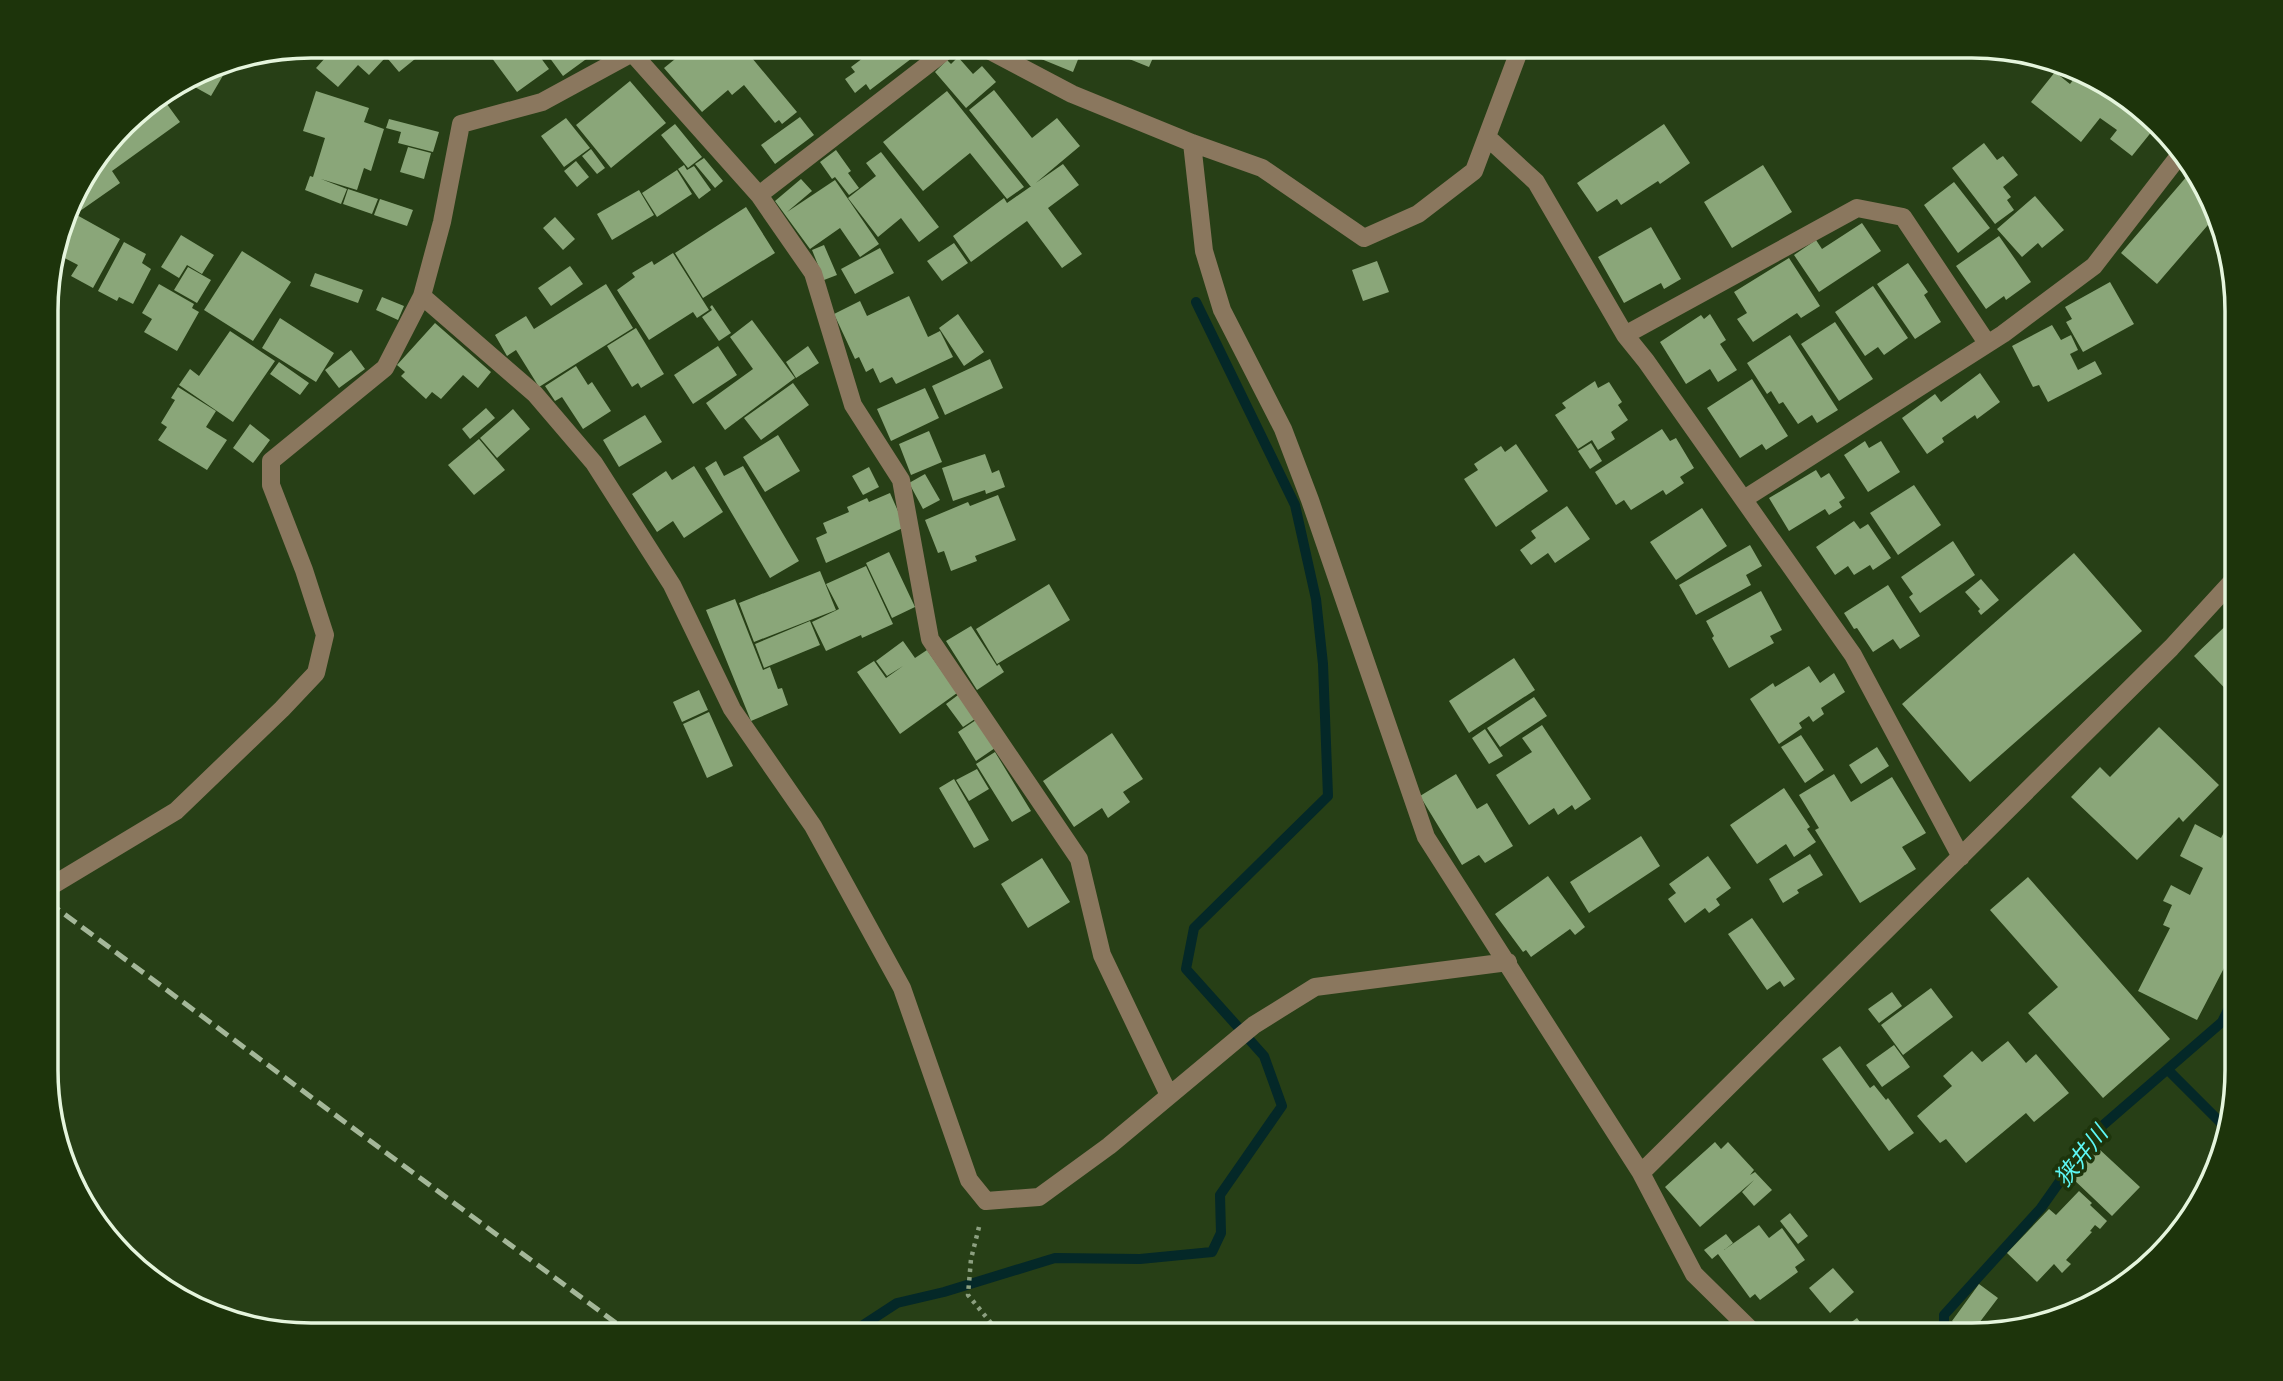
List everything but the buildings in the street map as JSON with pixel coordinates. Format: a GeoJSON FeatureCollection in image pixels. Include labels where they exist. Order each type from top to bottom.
{"type":"FeatureCollection","features":[{"type":"Feature","properties":{"kind":"street"},"geometry":{"type":"LineString","coordinates":[[58,882],[176,811],[316,673],[325,635],[304,570],[271,485],[271,461],[385,368],[422,296],[442,222],[461,124],[542,103],[614,58]]}},
{"type":"Feature","properties":{"kind":"street"},"geometry":{"type":"LineString","coordinates":[[637,58],[758,195],[813,273],[853,405],[901,480],[930,639],[1079,859],[1102,955],[1169,1095]]}},
{"type":"Feature","properties":{"kind":"street"},"geometry":{"type":"LineString","coordinates":[[758,195],[936,58]]}},
{"type":"Feature","properties":{"kind":"street"},"geometry":{"type":"LineString","coordinates":[[1004,58],[1072,94],[1192,143],[1262,168],[1364,239],[1418,214],[1474,171],[1517,58]]}},
{"type":"Feature","properties":{"kind":"street"},"geometry":{"type":"LineString","coordinates":[[1487,137],[1536,182],[1625,335],[1853,654],[1961,856]]}},
{"type":"Feature","properties":{"kind":"street"},"geometry":{"type":"LineString","coordinates":[[1192,143],[1204,251],[1222,310],[1283,429],[1426,837],[1642,1173],[1694,1274],[1744,1323]]}},
{"type":"Feature","properties":{"kind":"street"},"geometry":{"type":"LineString","coordinates":[[1744,499],[1987,344],[2094,266],[2176,160]]}},
{"type":"Feature","properties":{"kind":"street"},"geometry":{"type":"LineString","coordinates":[[1625,335],[1857,208],[1903,217],[1987,344]]}},
{"type":"Feature","properties":{"kind":"street"},"geometry":{"type":"LineString","coordinates":[[422,296],[535,394],[594,463],[665,574],[732,709],[813,826],[902,988],[969,1180],[986,1201],[1039,1197],[1109,1146],[1254,1025],[1315,987],[1508,962]]}},
{"type":"Feature","properties":{"kind":"street"},"geometry":{"type":"LineString","coordinates":[[1642,1173],[2171,648],[2225,589]]}},
{"type":"Feature","properties":{"kind":"path"},"geometry":{"type":"LineString","coordinates":[[986,1201],[971,1259],[968,1295],[991,1323]]}},
{"type":"Feature","properties":{"kind":"waterway"},"geometry":{"type":"LineString","coordinates":[[866,1323],[897,1303],[944,1292],[1055,1258],[1140,1259],[1212,1252],[1221,1233],[1220,1195],[1282,1106],[1264,1056],[1186,969],[1194,928],[1328,796],[1323,664],[1316,599],[1295,505],[1196,302]]}},
{"type":"Feature","properties":{"kind":"waterway","name":"狭井川"},"geometry":{"type":"LineString","coordinates":[[1944,1323],[1944,1315],[2041,1208],[2094,1133],[2222,1022],[2225,1016]]}},
{"type":"Feature","properties":{"kind":"waterway"},"geometry":{"type":"LineString","coordinates":[[2168,1070],[2220,1122]]}},
{"type":"Feature","properties":{"kind":"railway"},"geometry":{"type":"LineString","coordinates":[[58,909],[616,1323]]}}]}
